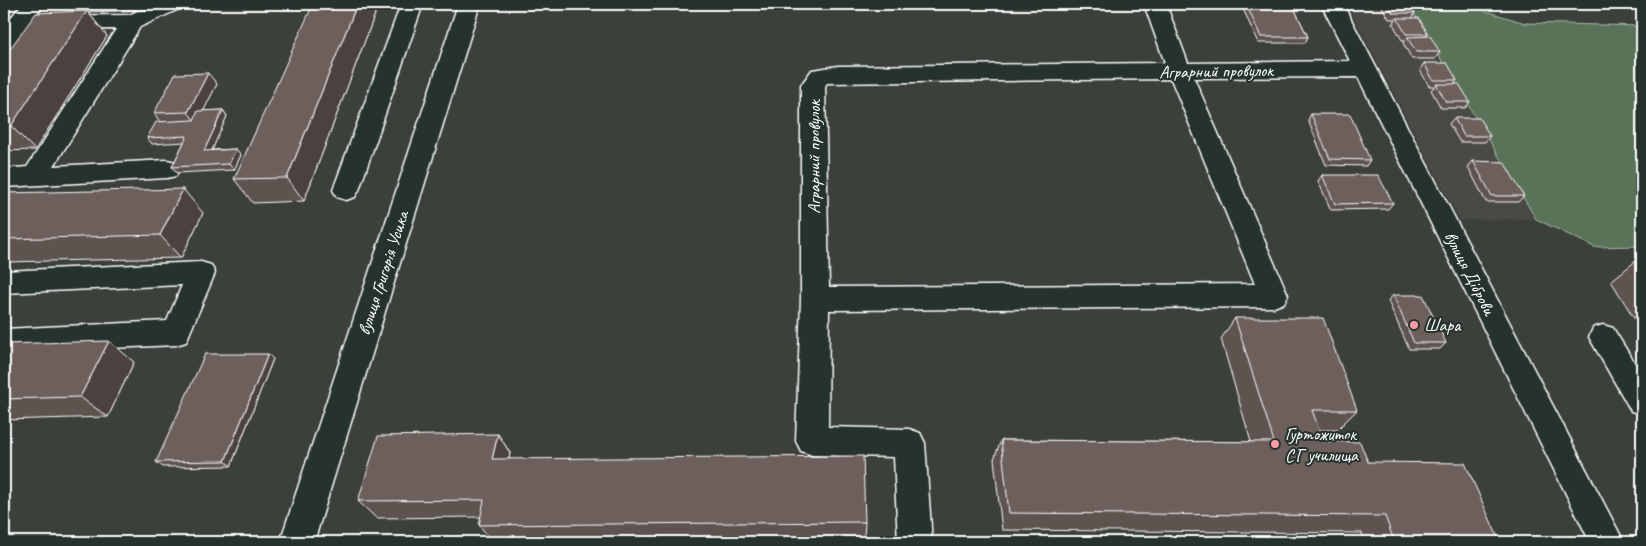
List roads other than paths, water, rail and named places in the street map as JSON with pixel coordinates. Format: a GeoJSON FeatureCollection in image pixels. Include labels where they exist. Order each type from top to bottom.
{"type":"FeatureCollection","features":[{"type":"Feature","properties":{"kind":"street"},"geometry":{"type":"LineString","coordinates":[[4,42],[33,4]]}},
{"type":"Feature","properties":{"kind":"street"},"geometry":{"type":"LineString","coordinates":[[18,23],[132,22],[170,4]]}},
{"type":"Feature","properties":{"kind":"street"},"geometry":{"type":"LineString","coordinates":[[346,190],[412,4]]}},
{"type":"Feature","properties":{"kind":"street","name":"вулиця Григорія Усика"},"geometry":{"type":"LineString","coordinates":[[297,542],[469,4]]}},
{"type":"Feature","properties":{"kind":"street"},"geometry":{"type":"LineString","coordinates":[[815,300],[1274,295],[1180,72],[1155,4]]}},
{"type":"Feature","properties":{"kind":"street","name":"вулиця Діброви"},"geometry":{"type":"LineString","coordinates":[[1332,4],[1607,542]]}},
{"type":"Feature","properties":{"kind":"street"},"geometry":{"type":"LineString","coordinates":[[36,176],[132,22]]}},
{"type":"Feature","properties":{"kind":"street","name":"Аграрний провулок"},"geometry":{"type":"LineString","coordinates":[[915,542],[909,443],[812,441],[815,300],[813,85],[820,76],[848,74],[1366,69]]}},
{"type":"Feature","properties":{"kind":"street"},"geometry":{"type":"LineString","coordinates":[[4,178],[167,169]]}},
{"type":"Feature","properties":{"kind":"street"},"geometry":{"type":"LineString","coordinates":[[4,282],[201,274],[176,333],[4,342]]}},
{"type":"Feature","properties":{"kind":"street"},"geometry":{"type":"LineString","coordinates":[[1603,336],[1642,401]]}},
{"type":"Feature","properties":{"kind":"place","name":"Шара"},"geometry":{"type":"Point","coordinates":[1414,325]}},
{"type":"Feature","properties":{"kind":"place","name":"Гуртожиток СГ училища"},"geometry":{"type":"Point","coordinates":[1275,444]}}]}
